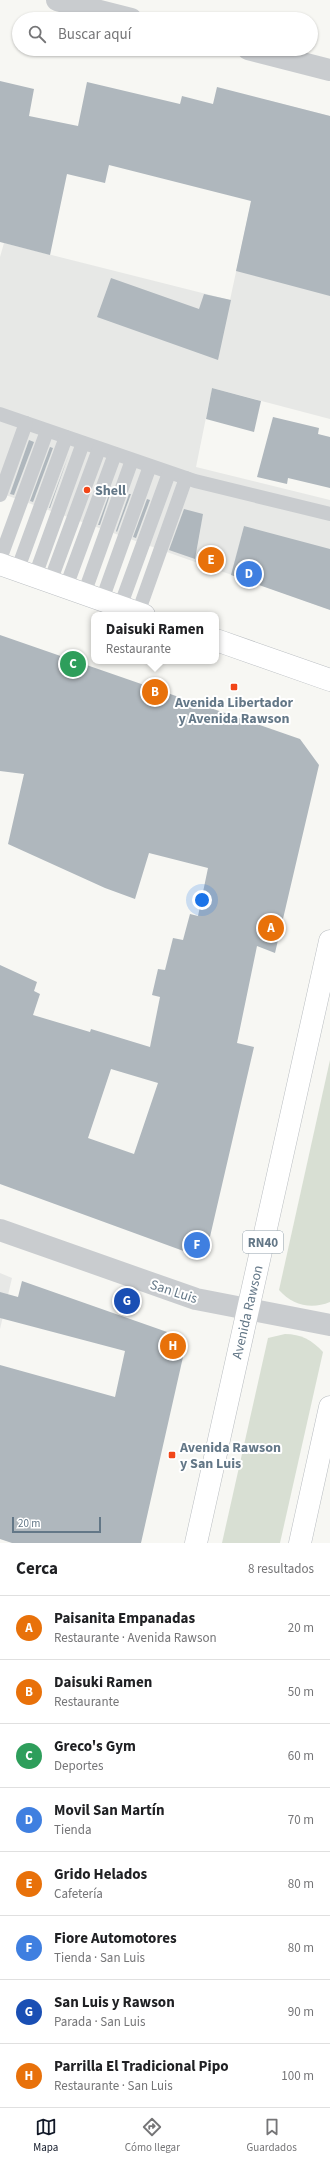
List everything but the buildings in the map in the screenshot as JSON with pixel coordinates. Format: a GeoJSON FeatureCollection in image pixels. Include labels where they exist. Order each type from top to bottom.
{"type":"FeatureCollection","features":[{"type":"Feature","properties":{"kind":"main road"},"geometry":{"type":"LineString","coordinates":[[219,641],[330,680]]}},
{"type":"Feature","properties":{"kind":"main road","name":"Avenida Rawson"},"geometry":{"type":"LineString","coordinates":[[196,1543],[330,941]]}},
{"type":"Feature","properties":{"kind":"main road"},"geometry":{"type":"LineString","coordinates":[[300,1543],[330,1407]]}},
{"type":"Feature","properties":{"kind":"street"},"geometry":{"type":"LineString","coordinates":[[57,0],[104,12]]}},
{"type":"Feature","properties":{"kind":"street"},"geometry":{"type":"LineString","coordinates":[[275,56],[330,70]]}},
{"type":"Feature","properties":{"kind":"street","name":"San Luis"},"geometry":{"type":"LineString","coordinates":[[0,1230],[196,1299],[330,1325]]}},
{"type":"Feature","properties":{"kind":"lane"},"geometry":{"type":"LineString","coordinates":[[0,414],[186,478],[330,514]]}},
{"type":"Feature","properties":{"kind":"lane"},"geometry":{"type":"LineString","coordinates":[[0,495],[26,423]]}},
{"type":"Feature","properties":{"kind":"lane"},"geometry":{"type":"LineString","coordinates":[[46,431],[69,588]]}},
{"type":"Feature","properties":{"kind":"lane"},"geometry":{"type":"LineString","coordinates":[[66,437],[69,588]]}},
{"type":"Feature","properties":{"kind":"lane"},"geometry":{"type":"LineString","coordinates":[[69,588],[83,443]]}},
{"type":"Feature","properties":{"kind":"lane"},"geometry":{"type":"LineString","coordinates":[[69,588],[99,449]]}},
{"type":"Feature","properties":{"kind":"lane"},"geometry":{"type":"LineString","coordinates":[[69,588],[115,454]]}},
{"type":"Feature","properties":{"kind":"lane"},"geometry":{"type":"LineString","coordinates":[[69,588],[132,460]]}},
{"type":"Feature","properties":{"kind":"lane"},"geometry":{"type":"LineString","coordinates":[[69,588],[150,466]]}},
{"type":"Feature","properties":{"kind":"lane"},"geometry":{"type":"LineString","coordinates":[[69,588],[169,472]]}},
{"type":"Feature","properties":{"kind":"lane"},"geometry":{"type":"LineString","coordinates":[[69,588],[186,478]]}},
{"type":"Feature","properties":{"kind":"shaded area"},"geometry":{"type":"Polygon","coordinates":[[[267,100],[330,116],[330,419],[212,388],[196,467],[330,500],[330,608],[328,609],[0,493],[0,257],[4,243],[230,300],[259,165],[252,163],[267,100]]]}},
{"type":"Feature","properties":{"kind":"shaded area"},"geometry":{"type":"Polygon","coordinates":[[[330,1060],[330,1302],[316,1306],[309,1306],[302,1305],[290,1299],[279,1290],[330,1060]]]}},
{"type":"Feature","properties":{"kind":"shaded area"},"geometry":{"type":"Polygon","coordinates":[[[0,1273],[12,1278],[0,1329],[0,1273]]]}},
{"type":"Feature","properties":{"kind":"shaded area"},"geometry":{"type":"Polygon","coordinates":[[[285,1334],[306,1338],[323,1352],[280,1543],[222,1543],[268,1338],[285,1334]]]}},
{"type":"Feature","properties":{"kind":"place","name":"Shell"},"geometry":{"type":"Point","coordinates":[87,490]}},
{"type":"Feature","properties":{"kind":"place","name":"Grido Helados"},"geometry":{"type":"Point","coordinates":[211,560]}},
{"type":"Feature","properties":{"kind":"place","name":"Movil San Martín"},"geometry":{"type":"Point","coordinates":[249,574]}},
{"type":"Feature","properties":{"kind":"place","name":"Greco's Gym"},"geometry":{"type":"Point","coordinates":[73,664]}},
{"type":"Feature","properties":{"kind":"place","name":"Avenida Libertador y Avenida Rawson"},"geometry":{"type":"Point","coordinates":[234,687]}},
{"type":"Feature","properties":{"kind":"place","name":"Daisuki Ramen"},"geometry":{"type":"Point","coordinates":[155,692]}},
{"type":"Feature","properties":{"kind":"place","name":"Paisanita Empanadas"},"geometry":{"type":"Point","coordinates":[271,928]}},
{"type":"Feature","properties":{"kind":"place","name":"Fiore Automotores"},"geometry":{"type":"Point","coordinates":[197,1245]}},
{"type":"Feature","properties":{"kind":"place","name":"San Luis y Rawson"},"geometry":{"type":"Point","coordinates":[127,1301]}},
{"type":"Feature","properties":{"kind":"place","name":"Parrilla El Tradicional Pipo"},"geometry":{"type":"Point","coordinates":[173,1346]}},
{"type":"Feature","properties":{"kind":"place","name":"Avenida Rawson y San Luis"},"geometry":{"type":"Point","coordinates":[172,1455]}}]}
